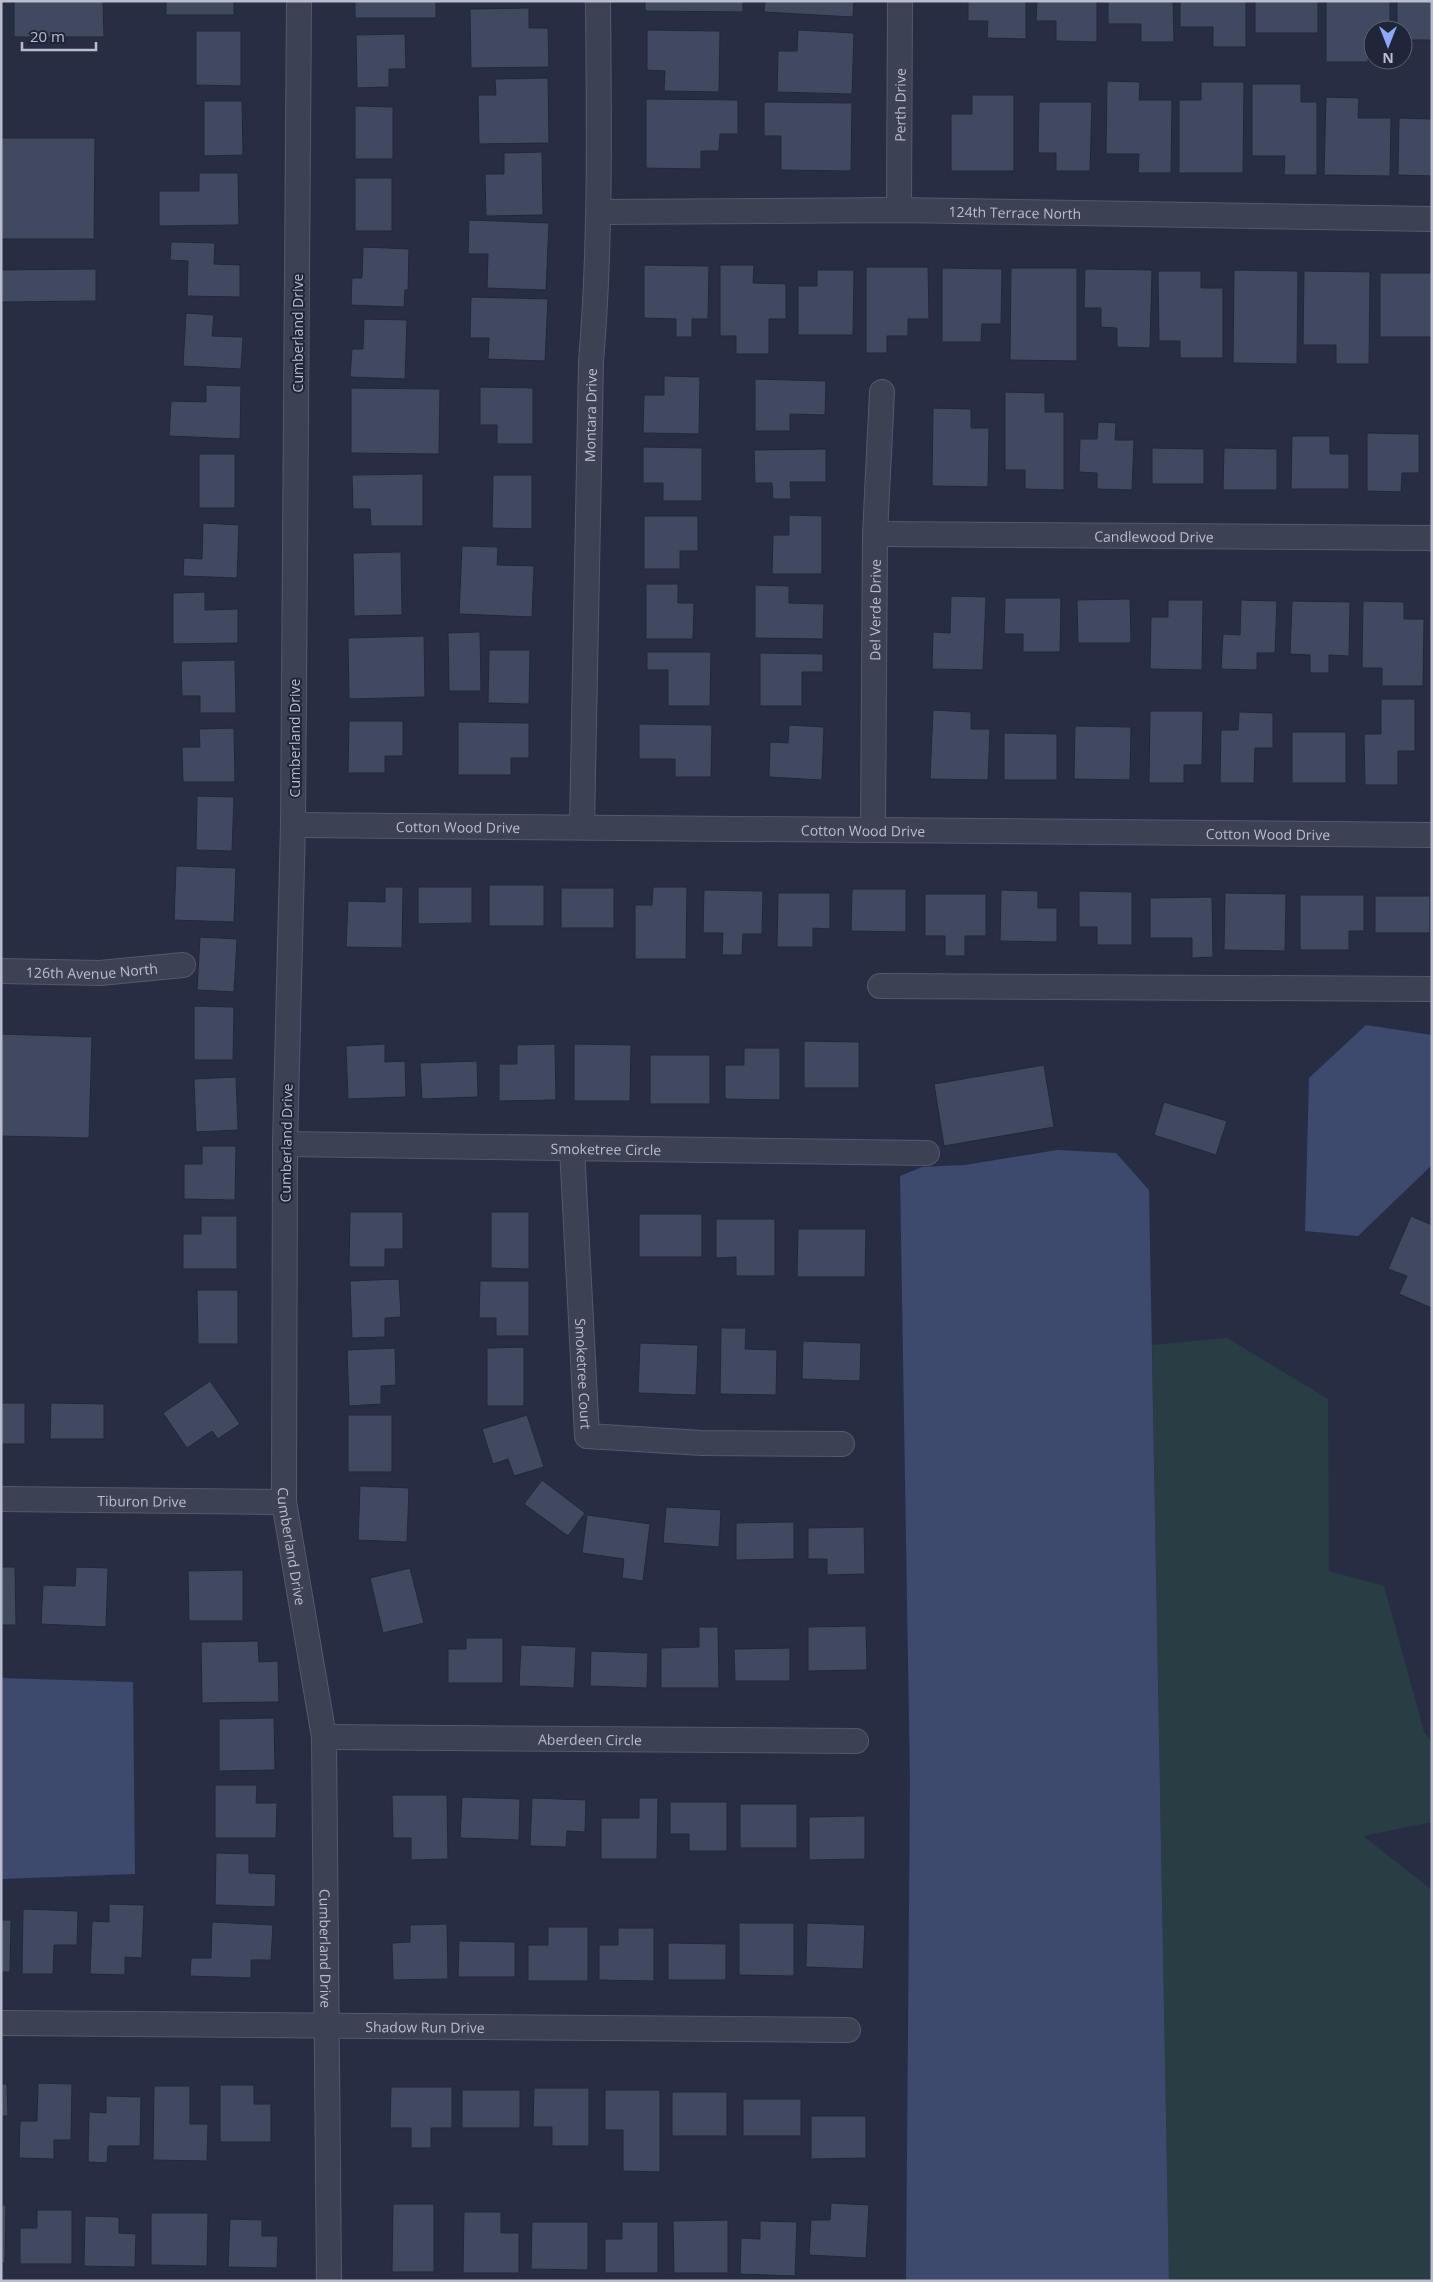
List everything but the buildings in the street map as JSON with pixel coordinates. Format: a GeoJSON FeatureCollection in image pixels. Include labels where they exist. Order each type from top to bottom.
{"type":"FeatureCollection","features":[{"type":"Feature","properties":{"kind":"street","name":"Cumberland Drive"},"geometry":{"type":"LineString","coordinates":[[299,1],[293,825],[285,1144],[284,1502],[324,1736],[325,2026],[330,2281]]}},
{"type":"Feature","properties":{"kind":"street","name":"Montara Drive"},"geometry":{"type":"LineString","coordinates":[[582,827],[591,362],[597,290],[600,212],[598,1]]}},
{"type":"Feature","properties":{"kind":"street","name":"Perth Drive"},"geometry":{"type":"LineString","coordinates":[[899,210],[900,1]]}},
{"type":"Feature","properties":{"kind":"street","name":"124th Terrace North"},"geometry":{"type":"LineString","coordinates":[[600,212],[899,210],[1432,219]]}},
{"type":"Feature","properties":{"kind":"street","name":"Del Verde Drive"},"geometry":{"type":"LineString","coordinates":[[872,829],[875,534],[882,392]]}},
{"type":"Feature","properties":{"kind":"street","name":"Candlewood Drive"},"geometry":{"type":"LineString","coordinates":[[875,534],[1432,538]]}},
{"type":"Feature","properties":{"kind":"street","name":"Cotton Wood Drive"},"geometry":{"type":"LineString","coordinates":[[293,825],[1432,835]]}},
{"type":"Feature","properties":{"kind":"street","name":"126th Avenue North"},"geometry":{"type":"LineString","coordinates":[[1,972],[100,973],[183,965]]}},
{"type":"Feature","properties":{"kind":"street"},"geometry":{"type":"LineString","coordinates":[[880,986],[1432,989]]}},
{"type":"Feature","properties":{"kind":"street","name":"Smoketree Circle"},"geometry":{"type":"LineString","coordinates":[[285,1144],[927,1153]]}},
{"type":"Feature","properties":{"kind":"street","name":"Smoketree Court"},"geometry":{"type":"LineString","coordinates":[[572,1148],[587,1436],[702,1443],[842,1444]]}},
{"type":"Feature","properties":{"kind":"street","name":"Tiburon Drive"},"geometry":{"type":"LineString","coordinates":[[1,1499],[284,1502]]}},
{"type":"Feature","properties":{"kind":"street","name":"Aberdeen Circle"},"geometry":{"type":"LineString","coordinates":[[324,1736],[856,1741]]}},
{"type":"Feature","properties":{"kind":"street","name":"Shadow Run Drive"},"geometry":{"type":"LineString","coordinates":[[1,2023],[848,2030]]}},
{"type":"Feature","properties":{"kind":"shaded area"},"geometry":{"type":"Polygon","coordinates":[[[1227,1338],[1328,1399],[1329,1571],[1384,1586],[1424,1732],[1432,1743],[1432,1822],[1363,1836],[1432,1890],[1432,2281],[1169,2281],[1152,1345],[1227,1338]]]}},
{"type":"Feature","properties":{"kind":"water"},"geometry":{"type":"Polygon","coordinates":[[[1366,1025],[1432,1035],[1432,1165],[1358,1236],[1305,1231],[1309,1078],[1366,1025]]]}},
{"type":"Feature","properties":{"kind":"water"},"geometry":{"type":"Polygon","coordinates":[[[1057,1150],[1116,1153],[1149,1190],[1169,2281],[906,2281],[910,1781],[900,1176],[922,1167],[965,1165],[1057,1150]]]}},
{"type":"Feature","properties":{"kind":"water"},"geometry":{"type":"Polygon","coordinates":[[[1,1678],[133,1682],[135,1874],[1,1879],[1,1678]]]}}]}
